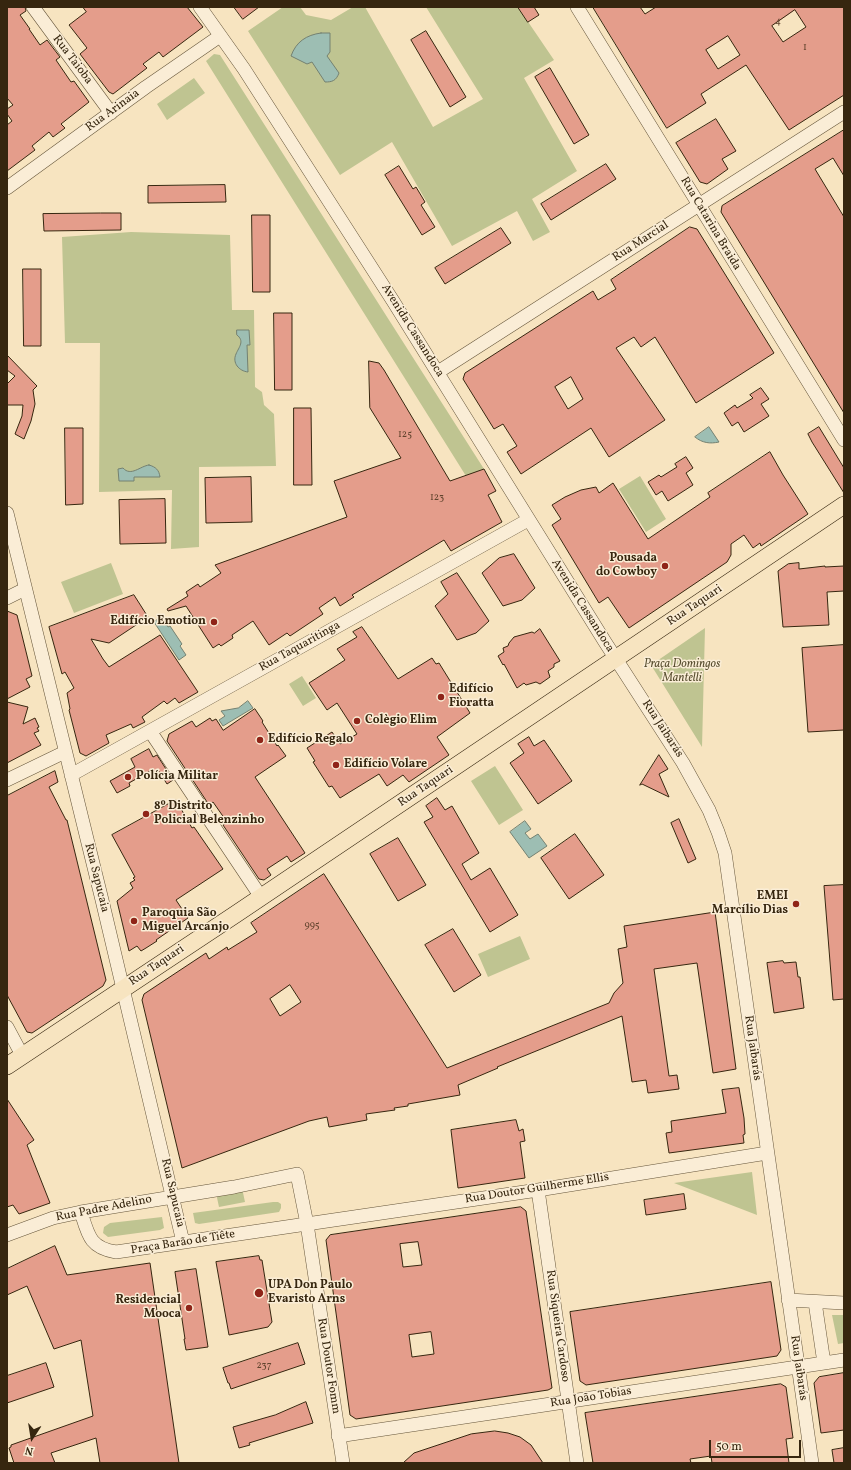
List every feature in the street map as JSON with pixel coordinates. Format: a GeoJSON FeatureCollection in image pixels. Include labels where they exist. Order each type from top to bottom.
{"type":"FeatureCollection","features":[{"type":"Feature","properties":{"kind":"main road","name":"Rua Taquari"},"geometry":{"type":"LineString","coordinates":[[7,1066],[616,660],[844,505]]}},
{"type":"Feature","properties":{"kind":"street","name":"Rua Taioba"},"geometry":{"type":"LineString","coordinates":[[33,7],[111,113]]}},
{"type":"Feature","properties":{"kind":"street","name":"Avenida Cassandoca"},"geometry":{"type":"LineString","coordinates":[[200,7],[244,69],[438,372],[528,520],[616,660]]}},
{"type":"Feature","properties":{"kind":"street","name":"Rua Catarina Braida"},"geometry":{"type":"LineString","coordinates":[[577,7],[844,440]]}},
{"type":"Feature","properties":{"kind":"street","name":"Rua Arinaia"},"geometry":{"type":"LineString","coordinates":[[7,188],[146,87],[220,36]]}},
{"type":"Feature","properties":{"kind":"street","name":"Rua Marcial"},"geometry":{"type":"LineString","coordinates":[[438,372],[844,112]]}},
{"type":"Feature","properties":{"kind":"street","name":"Rua Sapucaia"},"geometry":{"type":"LineString","coordinates":[[7,513],[183,1242]]}},
{"type":"Feature","properties":{"kind":"street","name":"Rua Taquaritinga"},"geometry":{"type":"LineString","coordinates":[[71,775],[528,520]]}},
{"type":"Feature","properties":{"kind":"street"},"geometry":{"type":"LineString","coordinates":[[7,598],[25,589]]}},
{"type":"Feature","properties":{"kind":"street","name":"Rua Jaibarás"},"geometry":{"type":"LineString","coordinates":[[616,660],[683,762],[709,810],[725,853],[812,1463]]}},
{"type":"Feature","properties":{"kind":"street"},"geometry":{"type":"LineString","coordinates":[[150,731],[261,897]]}},
{"type":"Feature","properties":{"kind":"street"},"geometry":{"type":"LineString","coordinates":[[7,780],[65,752]]}},
{"type":"Feature","properties":{"kind":"street"},"geometry":{"type":"LineString","coordinates":[[7,1027],[22,1055]]}},
{"type":"Feature","properties":{"kind":"street","name":"Rua Doutor Guilherme Ellis"},"geometry":{"type":"LineString","coordinates":[[307,1224],[538,1190],[768,1153]]}},
{"type":"Feature","properties":{"kind":"street","name":"Rua Padre Adelino"},"geometry":{"type":"LineString","coordinates":[[7,1235],[53,1218],[81,1212],[241,1186],[297,1174]]}},
{"type":"Feature","properties":{"kind":"street","name":"Rua Doutor Fomm"},"geometry":{"type":"LineString","coordinates":[[297,1174],[307,1224],[342,1463]]}},
{"type":"Feature","properties":{"kind":"street","name":"Rua Siqueira Cardoso"},"geometry":{"type":"LineString","coordinates":[[538,1190],[577,1463]]}},
{"type":"Feature","properties":{"kind":"street","name":"Praça Barão de Tiête"},"geometry":{"type":"LineString","coordinates":[[81,1212],[91,1239],[97,1246],[105,1251],[116,1252],[307,1224]]}},
{"type":"Feature","properties":{"kind":"street"},"geometry":{"type":"LineString","coordinates":[[788,1300],[844,1303]]}},
{"type":"Feature","properties":{"kind":"street"},"geometry":{"type":"LineString","coordinates":[[815,1302],[824,1363]]}},
{"type":"Feature","properties":{"kind":"street","name":"Rua João Tobias"},"geometry":{"type":"LineString","coordinates":[[338,1436],[844,1360]]}},
{"type":"Feature","properties":{"kind":"green space"},"geometry":{"type":"Polygon","coordinates":[[[283,7],[300,7],[306,15],[331,20],[353,7],[365,7],[433,127],[483,99],[426,7],[518,7],[554,60],[524,78],[577,171],[532,199],[550,232],[533,241],[517,211],[452,246],[392,142],[340,175],[248,31],[283,7]]]}},
{"type":"Feature","properties":{"kind":"green space"},"geometry":{"type":"Polygon","coordinates":[[[214,54],[220,55],[484,469],[466,476],[206,61],[214,54]]]}},
{"type":"Feature","properties":{"kind":"green space"},"geometry":{"type":"Polygon","coordinates":[[[194,78],[205,93],[167,120],[157,104],[194,78]]]}},
{"type":"Feature","properties":{"kind":"green space"},"geometry":{"type":"Polygon","coordinates":[[[131,232],[230,235],[232,310],[254,310],[255,387],[262,392],[264,405],[274,414],[276,466],[199,467],[199,547],[171,549],[172,490],[99,492],[100,343],[65,343],[62,237],[131,232]]]}},
{"type":"Feature","properties":{"kind":"green space"},"geometry":{"type":"Polygon","coordinates":[[[640,476],[666,519],[646,532],[619,489],[640,476]]]}},
{"type":"Feature","properties":{"kind":"green space"},"geometry":{"type":"Polygon","coordinates":[[[111,563],[123,594],[74,613],[61,582],[111,563]]]}},
{"type":"Feature","properties":{"kind":"green space","name":"Praça Domingos Mantelli"},"geometry":{"type":"Polygon","coordinates":[[[705,628],[702,747],[651,665],[705,628]]]}},
{"type":"Feature","properties":{"kind":"green space"},"geometry":{"type":"Polygon","coordinates":[[[302,676],[316,698],[303,706],[289,684],[302,676]]]}},
{"type":"Feature","properties":{"kind":"green space"},"geometry":{"type":"Polygon","coordinates":[[[495,766],[523,810],[499,825],[471,781],[495,766]]]}},
{"type":"Feature","properties":{"kind":"green space"},"geometry":{"type":"Polygon","coordinates":[[[520,936],[530,959],[488,977],[478,954],[520,936]]]}},
{"type":"Feature","properties":{"kind":"green space"},"geometry":{"type":"Polygon","coordinates":[[[752,1172],[757,1215],[674,1183],[752,1172]]]}},
{"type":"Feature","properties":{"kind":"green space"},"geometry":{"type":"Polygon","coordinates":[[[242,1188],[245,1202],[219,1207],[216,1193],[242,1188]]]}},
{"type":"Feature","properties":{"kind":"green space"},"geometry":{"type":"Polygon","coordinates":[[[278,1202],[281,1204],[279,1212],[199,1224],[195,1223],[193,1213],[278,1202]]]}},
{"type":"Feature","properties":{"kind":"green space"},"geometry":{"type":"Polygon","coordinates":[[[162,1217],[164,1228],[160,1230],[108,1237],[103,1233],[104,1227],[110,1223],[162,1217]]]}},
{"type":"Feature","properties":{"kind":"green space"},"geometry":{"type":"Polygon","coordinates":[[[832,1315],[844,1315],[844,1343],[838,1344],[832,1315]]]}},
{"type":"Feature","properties":{"kind":"water"},"geometry":{"type":"Polygon","coordinates":[[[330,33],[330,52],[327,56],[339,73],[334,80],[330,82],[325,82],[312,62],[307,64],[291,56],[302,40],[311,35],[330,33]]]}},
{"type":"Feature","properties":{"kind":"water"},"geometry":{"type":"Polygon","coordinates":[[[237,330],[249,330],[250,345],[247,345],[248,372],[239,368],[235,360],[241,342],[237,335],[237,330]]]}},
{"type":"Feature","properties":{"kind":"water"},"geometry":{"type":"Polygon","coordinates":[[[709,427],[719,442],[712,443],[700,441],[695,437],[709,427]]]}},
{"type":"Feature","properties":{"kind":"water"},"geometry":{"type":"Polygon","coordinates":[[[149,465],[157,469],[160,477],[134,477],[134,481],[119,481],[118,469],[123,468],[132,471],[149,465]]]}},
{"type":"Feature","properties":{"kind":"water"},"geometry":{"type":"Polygon","coordinates":[[[162,617],[182,644],[180,646],[186,655],[179,660],[154,622],[162,617]]]}},
{"type":"Feature","properties":{"kind":"water"},"geometry":{"type":"Polygon","coordinates":[[[248,701],[253,708],[223,726],[219,720],[225,716],[221,711],[238,708],[248,701]]]}},
{"type":"Feature","properties":{"kind":"water"},"geometry":{"type":"Polygon","coordinates":[[[525,821],[531,829],[525,833],[530,839],[538,834],[547,846],[529,858],[510,832],[525,821]]]}},
{"type":"Feature","properties":{"kind":"building"},"geometry":{"type":"Polygon","coordinates":[[[7,7],[25,7],[26,11],[20,15],[29,29],[40,45],[47,40],[60,57],[56,60],[71,82],[74,81],[89,102],[61,124],[65,128],[53,137],[49,132],[32,146],[35,150],[7,171],[7,125],[12,121],[7,114],[7,109],[13,105],[7,98],[7,7]]]}},
{"type":"Feature","properties":{"kind":"building"},"geometry":{"type":"Polygon","coordinates":[[[83,7],[187,7],[203,27],[163,57],[159,52],[143,64],[147,68],[113,94],[109,92],[80,54],[87,48],[69,25],[86,12],[83,7]]]}},
{"type":"Feature","properties":{"kind":"building"},"geometry":{"type":"Polygon","coordinates":[[[234,7],[259,7],[243,19],[234,7]]]}},
{"type":"Feature","properties":{"kind":"building"},"geometry":{"type":"Polygon","coordinates":[[[518,7],[534,7],[539,15],[528,22],[518,7]]]}},
{"type":"Feature","properties":{"kind":"building"},"geometry":{"type":"Polygon","coordinates":[[[593,7],[640,7],[645,14],[656,7],[844,7],[844,95],[789,130],[746,65],[701,94],[706,103],[667,128],[593,7]],[[795,10],[772,26],[783,42],[806,27],[795,10]],[[728,36],[706,50],[718,69],[740,55],[728,36]]]}},
{"type":"Feature","properties":{"kind":"building"},"geometry":{"type":"Polygon","coordinates":[[[426,31],[466,97],[450,107],[411,40],[426,31]]]}},
{"type":"Feature","properties":{"kind":"building"},"geometry":{"type":"Polygon","coordinates":[[[550,68],[589,135],[574,144],[535,77],[550,68]]]}},
{"type":"Feature","properties":{"kind":"building"},"geometry":{"type":"Polygon","coordinates":[[[716,119],[736,151],[722,159],[728,169],[707,184],[700,182],[676,143],[716,119]]]}},
{"type":"Feature","properties":{"kind":"building"},"geometry":{"type":"Polygon","coordinates":[[[844,130],[844,176],[833,158],[815,169],[844,217],[844,413],[721,212],[722,206],[844,130]]]}},
{"type":"Feature","properties":{"kind":"building"},"geometry":{"type":"Polygon","coordinates":[[[606,164],[616,179],[551,220],[541,204],[606,164]]]}},
{"type":"Feature","properties":{"kind":"building"},"geometry":{"type":"Polygon","coordinates":[[[399,166],[413,189],[416,187],[425,202],[421,205],[435,227],[422,235],[385,175],[399,166]]]}},
{"type":"Feature","properties":{"kind":"building"},"geometry":{"type":"Polygon","coordinates":[[[225,185],[226,202],[148,203],[148,186],[225,185]]]}},
{"type":"Feature","properties":{"kind":"building"},"geometry":{"type":"Polygon","coordinates":[[[121,213],[121,230],[44,231],[43,214],[121,213]]]}},
{"type":"Feature","properties":{"kind":"building"},"geometry":{"type":"Polygon","coordinates":[[[252,215],[270,215],[270,292],[253,292],[252,215]]]}},
{"type":"Feature","properties":{"kind":"building"},"geometry":{"type":"Polygon","coordinates":[[[690,227],[697,229],[774,353],[696,403],[655,337],[641,347],[634,337],[616,348],[665,420],[609,457],[591,428],[521,474],[507,452],[517,446],[503,424],[494,429],[463,379],[465,373],[593,291],[598,300],[616,289],[611,280],[690,227]],[[571,377],[555,387],[568,409],[583,399],[571,377]]]}},
{"type":"Feature","properties":{"kind":"building"},"geometry":{"type":"Polygon","coordinates":[[[501,228],[511,243],[445,284],[435,268],[501,228]]]}},
{"type":"Feature","properties":{"kind":"building"},"geometry":{"type":"Polygon","coordinates":[[[23,269],[41,269],[41,346],[24,346],[23,269]]]}},
{"type":"Feature","properties":{"kind":"building"},"geometry":{"type":"Polygon","coordinates":[[[274,313],[292,313],[292,390],[275,390],[274,313]]]}},
{"type":"Feature","properties":{"kind":"building"},"geometry":{"type":"Polygon","coordinates":[[[7,355],[37,386],[33,390],[35,404],[31,421],[24,439],[15,434],[22,416],[23,405],[7,405],[7,384],[15,376],[7,370],[7,355]]]}},
{"type":"Feature","properties":{"kind":"building"},"geometry":{"type":"Polygon","coordinates":[[[369,361],[379,363],[384,370],[450,481],[484,469],[496,491],[488,495],[502,522],[451,551],[444,540],[352,595],[354,597],[340,606],[335,597],[319,608],[323,614],[290,636],[287,633],[269,645],[253,621],[232,635],[233,638],[221,646],[219,644],[213,648],[186,606],[168,611],[167,609],[188,596],[186,592],[198,584],[200,587],[221,573],[215,565],[347,517],[334,481],[401,458],[370,408],[369,361]]]}},
{"type":"Feature","properties":{"kind":"building"},"geometry":{"type":"Polygon","coordinates":[[[761,388],[769,399],[761,404],[769,416],[744,432],[738,422],[732,426],[724,413],[735,405],[737,408],[753,398],[750,395],[761,388]]]}},
{"type":"Feature","properties":{"kind":"building"},"geometry":{"type":"Polygon","coordinates":[[[294,408],[311,408],[312,485],[294,485],[294,408]]]}},
{"type":"Feature","properties":{"kind":"building"},"geometry":{"type":"Polygon","coordinates":[[[819,427],[844,468],[844,493],[808,434],[819,427]]]}},
{"type":"Feature","properties":{"kind":"building"},"geometry":{"type":"Polygon","coordinates":[[[65,428],[83,428],[83,504],[66,505],[65,428]]]}},
{"type":"Feature","properties":{"kind":"building"},"geometry":{"type":"Polygon","coordinates":[[[770,452],[808,514],[761,546],[760,543],[753,548],[744,535],[731,544],[731,555],[727,562],[629,628],[608,597],[599,603],[552,525],[561,519],[552,505],[581,490],[596,487],[599,493],[613,483],[648,539],[710,497],[708,493],[770,452]]]}},
{"type":"Feature","properties":{"kind":"building"},"geometry":{"type":"Polygon","coordinates":[[[686,457],[693,468],[686,473],[693,485],[668,501],[662,491],[656,495],[648,482],[659,475],[661,477],[677,467],[675,464],[686,457]]]}},
{"type":"Feature","properties":{"kind":"building"},"geometry":{"type":"Polygon","coordinates":[[[251,477],[252,522],[206,523],[205,478],[251,477]]]}},
{"type":"Feature","properties":{"kind":"building"},"geometry":{"type":"Polygon","coordinates":[[[165,499],[166,543],[120,544],[119,500],[165,499]]]}},
{"type":"Feature","properties":{"kind":"building"},"geometry":{"type":"Polygon","coordinates":[[[514,554],[535,588],[522,600],[503,606],[482,573],[499,558],[514,554]]]}},
{"type":"Feature","properties":{"kind":"building"},"geometry":{"type":"Polygon","coordinates":[[[799,563],[799,569],[825,566],[844,566],[844,591],[827,592],[829,625],[783,627],[778,571],[788,564],[799,563]]]}},
{"type":"Feature","properties":{"kind":"building"},"geometry":{"type":"Polygon","coordinates":[[[457,573],[489,621],[476,633],[457,640],[435,606],[448,594],[441,582],[457,573]]]}},
{"type":"Feature","properties":{"kind":"building"},"geometry":{"type":"Polygon","coordinates":[[[134,595],[148,617],[109,643],[91,639],[103,659],[109,667],[160,635],[198,692],[179,703],[175,698],[167,704],[164,701],[142,717],[145,722],[133,728],[131,724],[106,735],[109,743],[86,756],[80,753],[69,710],[67,693],[74,688],[65,672],[62,674],[49,627],[134,595]]]}},
{"type":"Feature","properties":{"kind":"building"},"geometry":{"type":"Polygon","coordinates":[[[7,611],[17,615],[32,676],[26,679],[30,687],[7,699],[7,611]]]}},
{"type":"Feature","properties":{"kind":"building"},"geometry":{"type":"Polygon","coordinates":[[[362,627],[398,679],[432,658],[436,664],[439,663],[470,713],[437,737],[449,755],[409,782],[403,775],[387,786],[379,774],[340,798],[332,786],[329,787],[313,762],[315,761],[307,748],[332,732],[340,744],[357,734],[337,703],[327,710],[309,683],[345,660],[337,649],[357,637],[353,632],[362,627]]]}},
{"type":"Feature","properties":{"kind":"building"},"geometry":{"type":"Polygon","coordinates":[[[540,629],[560,661],[554,664],[554,667],[548,671],[550,677],[540,684],[536,682],[526,685],[524,683],[517,688],[498,656],[504,652],[503,648],[508,646],[514,637],[532,632],[534,633],[540,629]]]}},
{"type":"Feature","properties":{"kind":"building"},"geometry":{"type":"Polygon","coordinates":[[[844,645],[844,730],[808,732],[802,648],[844,645]]]}},
{"type":"Feature","properties":{"kind":"building"},"geometry":{"type":"Polygon","coordinates":[[[7,702],[28,707],[23,724],[35,718],[39,731],[34,733],[41,745],[7,763],[7,702]]]}},
{"type":"Feature","properties":{"kind":"building"},"geometry":{"type":"Polygon","coordinates":[[[255,709],[277,746],[278,745],[286,756],[255,777],[305,853],[291,862],[287,856],[267,869],[271,875],[264,880],[259,879],[223,825],[227,822],[213,802],[209,805],[167,741],[169,734],[192,721],[196,727],[210,718],[212,721],[216,719],[223,730],[255,709]]]}},
{"type":"Feature","properties":{"kind":"building"},"geometry":{"type":"Polygon","coordinates":[[[529,737],[534,746],[544,740],[572,781],[538,804],[510,763],[524,753],[518,744],[529,737]]]}},
{"type":"Feature","properties":{"kind":"building"},"geometry":{"type":"Polygon","coordinates":[[[149,749],[153,757],[157,755],[173,780],[167,784],[158,770],[152,774],[150,771],[129,783],[130,786],[117,793],[110,781],[135,767],[131,759],[149,749]]]}},
{"type":"Feature","properties":{"kind":"building"},"geometry":{"type":"Polygon","coordinates":[[[659,755],[668,769],[659,774],[669,797],[642,784],[640,785],[659,755]]]}},
{"type":"Feature","properties":{"kind":"building"},"geometry":{"type":"Polygon","coordinates":[[[55,771],[58,782],[49,787],[67,820],[106,980],[103,986],[32,1033],[27,1032],[7,995],[7,796],[55,771]]]}},
{"type":"Feature","properties":{"kind":"building"},"geometry":{"type":"Polygon","coordinates":[[[437,798],[445,810],[452,806],[479,853],[462,864],[471,880],[490,868],[518,915],[490,932],[424,822],[433,817],[426,806],[437,798]]]}},
{"type":"Feature","properties":{"kind":"building"},"geometry":{"type":"Polygon","coordinates":[[[176,800],[192,828],[194,827],[223,869],[176,900],[188,918],[141,951],[137,946],[129,951],[117,901],[133,888],[130,883],[135,880],[133,878],[135,877],[112,835],[176,800]]]}},
{"type":"Feature","properties":{"kind":"building"},"geometry":{"type":"Polygon","coordinates":[[[679,819],[696,859],[688,863],[671,823],[679,819]]]}},
{"type":"Feature","properties":{"kind":"building"},"geometry":{"type":"Polygon","coordinates":[[[575,834],[604,875],[569,899],[541,858],[575,834]]]}},
{"type":"Feature","properties":{"kind":"building"},"geometry":{"type":"Polygon","coordinates":[[[398,838],[426,885],[398,901],[370,854],[398,838]]]}},
{"type":"Feature","properties":{"kind":"building"},"geometry":{"type":"Polygon","coordinates":[[[324,874],[447,1068],[609,1003],[614,993],[623,983],[618,949],[627,947],[624,926],[715,912],[736,1069],[713,1073],[697,963],[654,969],[669,1076],[677,1075],[679,1089],[648,1093],[646,1080],[632,1082],[622,1016],[497,1067],[498,1068],[458,1085],[460,1095],[408,1104],[408,1106],[394,1108],[395,1110],[366,1114],[367,1120],[329,1127],[327,1117],[309,1121],[182,1168],[142,1000],[144,994],[206,953],[209,959],[227,947],[228,950],[257,932],[251,923],[324,874]],[[290,985],[270,999],[280,1016],[301,1002],[290,985]]]}},
{"type":"Feature","properties":{"kind":"building"},"geometry":{"type":"Polygon","coordinates":[[[844,885],[844,999],[833,1000],[824,886],[844,885]]]}},
{"type":"Feature","properties":{"kind":"building"},"geometry":{"type":"Polygon","coordinates":[[[453,929],[481,975],[454,992],[425,945],[453,929]]]}},
{"type":"Feature","properties":{"kind":"building"},"geometry":{"type":"Polygon","coordinates":[[[783,961],[784,963],[796,962],[798,977],[800,977],[804,1008],[774,1013],[767,963],[783,961]]]}},
{"type":"Feature","properties":{"kind":"building"},"geometry":{"type":"Polygon","coordinates":[[[739,1088],[744,1118],[744,1143],[669,1153],[666,1133],[672,1132],[671,1121],[726,1113],[722,1090],[739,1088]]]}},
{"type":"Feature","properties":{"kind":"building"},"geometry":{"type":"Polygon","coordinates":[[[7,1099],[34,1140],[27,1145],[50,1203],[19,1214],[13,1205],[7,1207],[7,1099]]]}},
{"type":"Feature","properties":{"kind":"building"},"geometry":{"type":"Polygon","coordinates":[[[516,1120],[519,1131],[523,1129],[525,1141],[520,1142],[525,1178],[458,1188],[451,1130],[516,1120]]]}},
{"type":"Feature","properties":{"kind":"building"},"geometry":{"type":"Polygon","coordinates":[[[684,1194],[686,1209],[646,1215],[644,1200],[684,1194]]]}},
{"type":"Feature","properties":{"kind":"building"},"geometry":{"type":"Polygon","coordinates":[[[521,1207],[526,1211],[552,1388],[548,1390],[356,1419],[350,1415],[326,1240],[330,1235],[521,1207]],[[418,1242],[400,1244],[403,1267],[422,1265],[418,1242]],[[431,1332],[409,1335],[412,1357],[434,1354],[431,1332]]]}},
{"type":"Feature","properties":{"kind":"building"},"geometry":{"type":"Polygon","coordinates":[[[55,1246],[67,1275],[150,1263],[179,1463],[100,1463],[96,1438],[51,1453],[55,1463],[14,1463],[9,1448],[11,1445],[93,1416],[81,1340],[54,1349],[27,1286],[7,1295],[7,1269],[55,1246]]]}},
{"type":"Feature","properties":{"kind":"building"},"geometry":{"type":"Polygon","coordinates":[[[259,1256],[260,1260],[262,1260],[272,1322],[268,1327],[229,1335],[216,1262],[259,1256]]]}},
{"type":"Feature","properties":{"kind":"building","name":"Residencial Mooca"},"geometry":{"type":"Polygon","coordinates":[[[196,1269],[208,1347],[186,1350],[175,1272],[196,1269]]]}},
{"type":"Feature","properties":{"kind":"building"},"geometry":{"type":"Polygon","coordinates":[[[771,1282],[781,1350],[777,1356],[586,1385],[580,1381],[570,1312],[771,1282]]]}},
{"type":"Feature","properties":{"kind":"building"},"geometry":{"type":"Polygon","coordinates":[[[298,1343],[305,1364],[231,1389],[223,1368],[298,1343]]]}},
{"type":"Feature","properties":{"kind":"building"},"geometry":{"type":"Polygon","coordinates":[[[46,1363],[54,1387],[7,1403],[7,1376],[46,1363]]]}},
{"type":"Feature","properties":{"kind":"building"},"geometry":{"type":"Polygon","coordinates":[[[844,1373],[844,1430],[821,1433],[814,1383],[819,1377],[844,1373]]]}},
{"type":"Feature","properties":{"kind":"building"},"geometry":{"type":"Polygon","coordinates":[[[781,1384],[786,1387],[793,1438],[786,1439],[789,1463],[712,1463],[711,1456],[690,1459],[691,1463],[593,1463],[585,1413],[781,1384]]]}},
{"type":"Feature","properties":{"kind":"building"},"geometry":{"type":"Polygon","coordinates":[[[306,1402],[313,1423],[249,1443],[250,1445],[239,1448],[233,1427],[275,1415],[306,1402]]]}},
{"type":"Feature","properties":{"kind":"building"},"geometry":{"type":"Polygon","coordinates":[[[495,1431],[520,1437],[531,1445],[543,1463],[403,1463],[414,1453],[471,1434],[495,1431]]]}},
{"type":"Feature","properties":{"kind":"building"},"geometry":{"type":"Polygon","coordinates":[[[844,1448],[844,1463],[834,1463],[832,1450],[844,1448]]]}},
{"type":"Feature","properties":{"kind":"place","name":"Pousada do Cowboy"},"geometry":{"type":"Point","coordinates":[665,566]}},
{"type":"Feature","properties":{"kind":"place","name":"Edifício Emotion"},"geometry":{"type":"Point","coordinates":[214,622]}},
{"type":"Feature","properties":{"kind":"place","name":"Edifício Fioratta"},"geometry":{"type":"Point","coordinates":[441,697]}},
{"type":"Feature","properties":{"kind":"place","name":"Colègio Elim"},"geometry":{"type":"Point","coordinates":[357,721]}},
{"type":"Feature","properties":{"kind":"place","name":"Edifício Regalo"},"geometry":{"type":"Point","coordinates":[260,740]}},
{"type":"Feature","properties":{"kind":"place","name":"Edifício Volare"},"geometry":{"type":"Point","coordinates":[336,765]}},
{"type":"Feature","properties":{"kind":"place","name":"Polícia Militar"},"geometry":{"type":"Point","coordinates":[128,777]}},
{"type":"Feature","properties":{"kind":"place","name":"8º Distrito Policial Belenzinho"},"geometry":{"type":"Point","coordinates":[146,814]}},
{"type":"Feature","properties":{"kind":"place","name":"EMEI Marcílio Dias"},"geometry":{"type":"Point","coordinates":[796,904]}},
{"type":"Feature","properties":{"kind":"place","name":"Paroquia São Miguel Arcanjo"},"geometry":{"type":"Point","coordinates":[134,921]}},
{"type":"Feature","properties":{"kind":"place","name":"UPA Don Paulo Evaristo Arns"},"geometry":{"type":"Point","coordinates":[259,1293]}},
{"type":"Feature","properties":{"kind":"place","name":"Residencial Mooca"},"geometry":{"type":"Point","coordinates":[189,1308]}}]}
